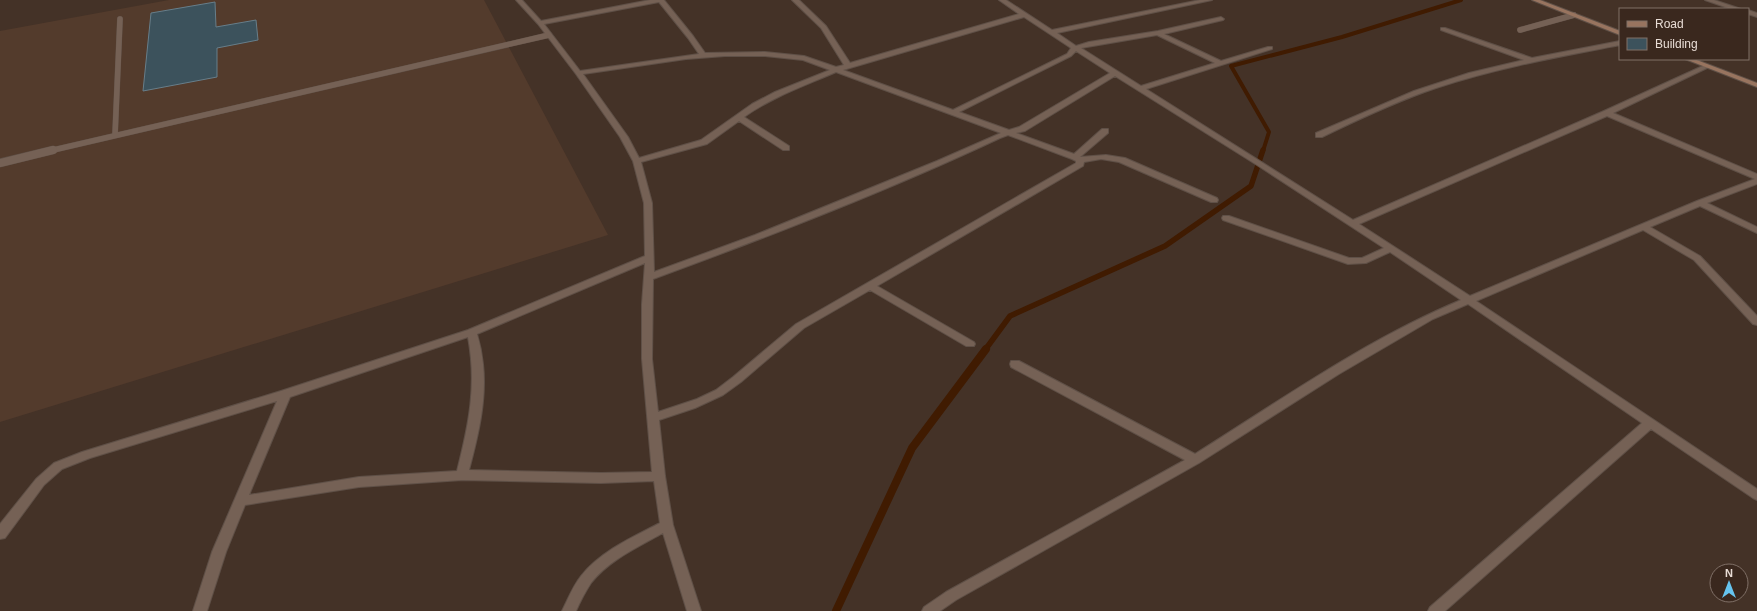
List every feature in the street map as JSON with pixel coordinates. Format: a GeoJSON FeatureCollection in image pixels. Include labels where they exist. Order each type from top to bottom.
{"type":"FeatureCollection","features":[{"type":"Feature","properties":{"kind":"street"},"geometry":{"type":"LineString","coordinates":[[519,0],[540,23],[578,73],[624,137],[637,162],[648,203],[650,257],[647,359],[659,476],[667,525],[694,611]]}},
{"type":"Feature","properties":{"kind":"street"},"geometry":{"type":"LineString","coordinates":[[540,23],[660,0],[692,37],[703,55]]}},
{"type":"Feature","properties":{"kind":"street"},"geometry":{"type":"LineString","coordinates":[[795,0],[824,27],[848,66]]}},
{"type":"Feature","properties":{"kind":"street"},"geometry":{"type":"LineString","coordinates":[[1002,0],[1114,73],[1295,185],[1392,248],[1757,495]]}},
{"type":"Feature","properties":{"kind":"street"},"geometry":{"type":"LineString","coordinates":[[1052,32],[1209,0]]}},
{"type":"Feature","properties":{"kind":"street"},"geometry":{"type":"LineString","coordinates":[[1535,0],[1619,33]]}},
{"type":"Feature","properties":{"kind":"street"},"geometry":{"type":"LineString","coordinates":[[1708,0],[1735,8]]}},
{"type":"Feature","properties":{"kind":"street"},"geometry":{"type":"LineString","coordinates":[[1722,4],[1736,0]]}},
{"type":"Feature","properties":{"kind":"street"},"geometry":{"type":"LineString","coordinates":[[637,162],[704,142],[755,106],[778,94],[848,66],[1024,15]]}},
{"type":"Feature","properties":{"kind":"street"},"geometry":{"type":"LineString","coordinates":[[954,112],[1026,78],[1069,54],[1075,48],[1089,44],[1158,33],[1221,20]]}},
{"type":"Feature","properties":{"kind":"street"},"geometry":{"type":"LineString","coordinates":[[1443,29],[1530,61]]}},
{"type":"Feature","properties":{"kind":"street"},"geometry":{"type":"LineString","coordinates":[[1158,33],[1220,63]]}},
{"type":"Feature","properties":{"kind":"street"},"geometry":{"type":"LineString","coordinates":[[1319,136],[1374,109],[1449,81],[1530,61],[1619,43]]}},
{"type":"Feature","properties":{"kind":"street"},"geometry":{"type":"LineString","coordinates":[[1140,89],[1270,48]]}},
{"type":"Feature","properties":{"kind":"street"},"geometry":{"type":"LineString","coordinates":[[578,73],[703,55],[744,54],[788,56],[814,60],[1078,158],[1110,156],[1214,200]]}},
{"type":"Feature","properties":{"kind":"street"},"geometry":{"type":"LineString","coordinates":[[1691,60],[1757,85]]}},
{"type":"Feature","properties":{"kind":"street"},"geometry":{"type":"LineString","coordinates":[[1352,222],[1607,113],[1707,66]]}},
{"type":"Feature","properties":{"kind":"street"},"geometry":{"type":"LineString","coordinates":[[649,276],[758,236],[940,163],[997,136],[1022,129],[1114,73]]}},
{"type":"Feature","properties":{"kind":"street"},"geometry":{"type":"LineString","coordinates":[[1607,113],[1757,177]]}},
{"type":"Feature","properties":{"kind":"street"},"geometry":{"type":"LineString","coordinates":[[738,117],[786,148]]}},
{"type":"Feature","properties":{"kind":"street"},"geometry":{"type":"LineString","coordinates":[[1078,158],[1105,131]]}},
{"type":"Feature","properties":{"kind":"street"},"geometry":{"type":"LineString","coordinates":[[652,418],[700,402],[727,387],[800,326],[1080,164],[1078,158]]}},
{"type":"Feature","properties":{"kind":"street"},"geometry":{"type":"LineString","coordinates":[[929,611],[951,596],[1195,460],[1342,367],[1429,317],[1700,202],[1757,181]]}},
{"type":"Feature","properties":{"kind":"street"},"geometry":{"type":"LineString","coordinates":[[1700,202],[1757,230]]}},
{"type":"Feature","properties":{"kind":"street"},"geometry":{"type":"LineString","coordinates":[[1226,218],[1348,261],[1363,261],[1392,248]]}},
{"type":"Feature","properties":{"kind":"street"},"geometry":{"type":"LineString","coordinates":[[1643,227],[1698,258],[1757,322]]}},
{"type":"Feature","properties":{"kind":"street"},"geometry":{"type":"LineString","coordinates":[[0,534],[40,482],[58,466],[86,455],[285,394],[472,332],[650,257]]}},
{"type":"Feature","properties":{"kind":"street"},"geometry":{"type":"LineString","coordinates":[[869,285],[970,344]]}},
{"type":"Feature","properties":{"kind":"street"},"geometry":{"type":"LineString","coordinates":[[462,475],[475,425],[478,397],[478,363],[472,332]]}},
{"type":"Feature","properties":{"kind":"street"},"geometry":{"type":"LineString","coordinates":[[1015,364],[1195,460]]}},
{"type":"Feature","properties":{"kind":"street"},"geometry":{"type":"LineString","coordinates":[[200,611],[219,552],[285,394]]}},
{"type":"Feature","properties":{"kind":"street"},"geometry":{"type":"LineString","coordinates":[[1435,611],[1650,423]]}},
{"type":"Feature","properties":{"kind":"street"},"geometry":{"type":"LineString","coordinates":[[240,501],[359,482],[462,475],[601,478],[659,476]]}},
{"type":"Feature","properties":{"kind":"street"},"geometry":{"type":"LineString","coordinates":[[569,611],[579,590],[588,576],[602,563],[667,525]]}},
{"type":"Feature","properties":{"kind":"lane"},"geometry":{"type":"LineString","coordinates":[[1520,30],[1574,15]]}},
{"type":"Feature","properties":{"kind":"lane"},"geometry":{"type":"LineString","coordinates":[[115,135],[120,19]]}},
{"type":"Feature","properties":{"kind":"lane"},"geometry":{"type":"LineString","coordinates":[[0,163],[549,35]]}},
{"type":"Feature","properties":{"kind":"shaded area"},"geometry":{"type":"Polygon","coordinates":[[[169,0],[484,0],[608,235],[0,422],[0,31],[169,0]]]}},
{"type":"Feature","properties":{"kind":"building"},"geometry":{"type":"Polygon","coordinates":[[[215,2],[216,27],[256,20],[258,40],[217,48],[217,77],[143,91],[151,13],[215,2]]]}},
{"type":"Feature","properties":{"kind":"waterway"},"geometry":{"type":"LineString","coordinates":[[1263,151],[1269,132],[1231,66],[1342,37],[1461,0]]}},
{"type":"Feature","properties":{"kind":"waterway"},"geometry":{"type":"LineString","coordinates":[[985,350],[1010,316],[1165,246],[1251,186],[1263,150]]}},
{"type":"Feature","properties":{"kind":"waterway"},"geometry":{"type":"LineString","coordinates":[[836,611],[912,448],[986,349]]}}]}
